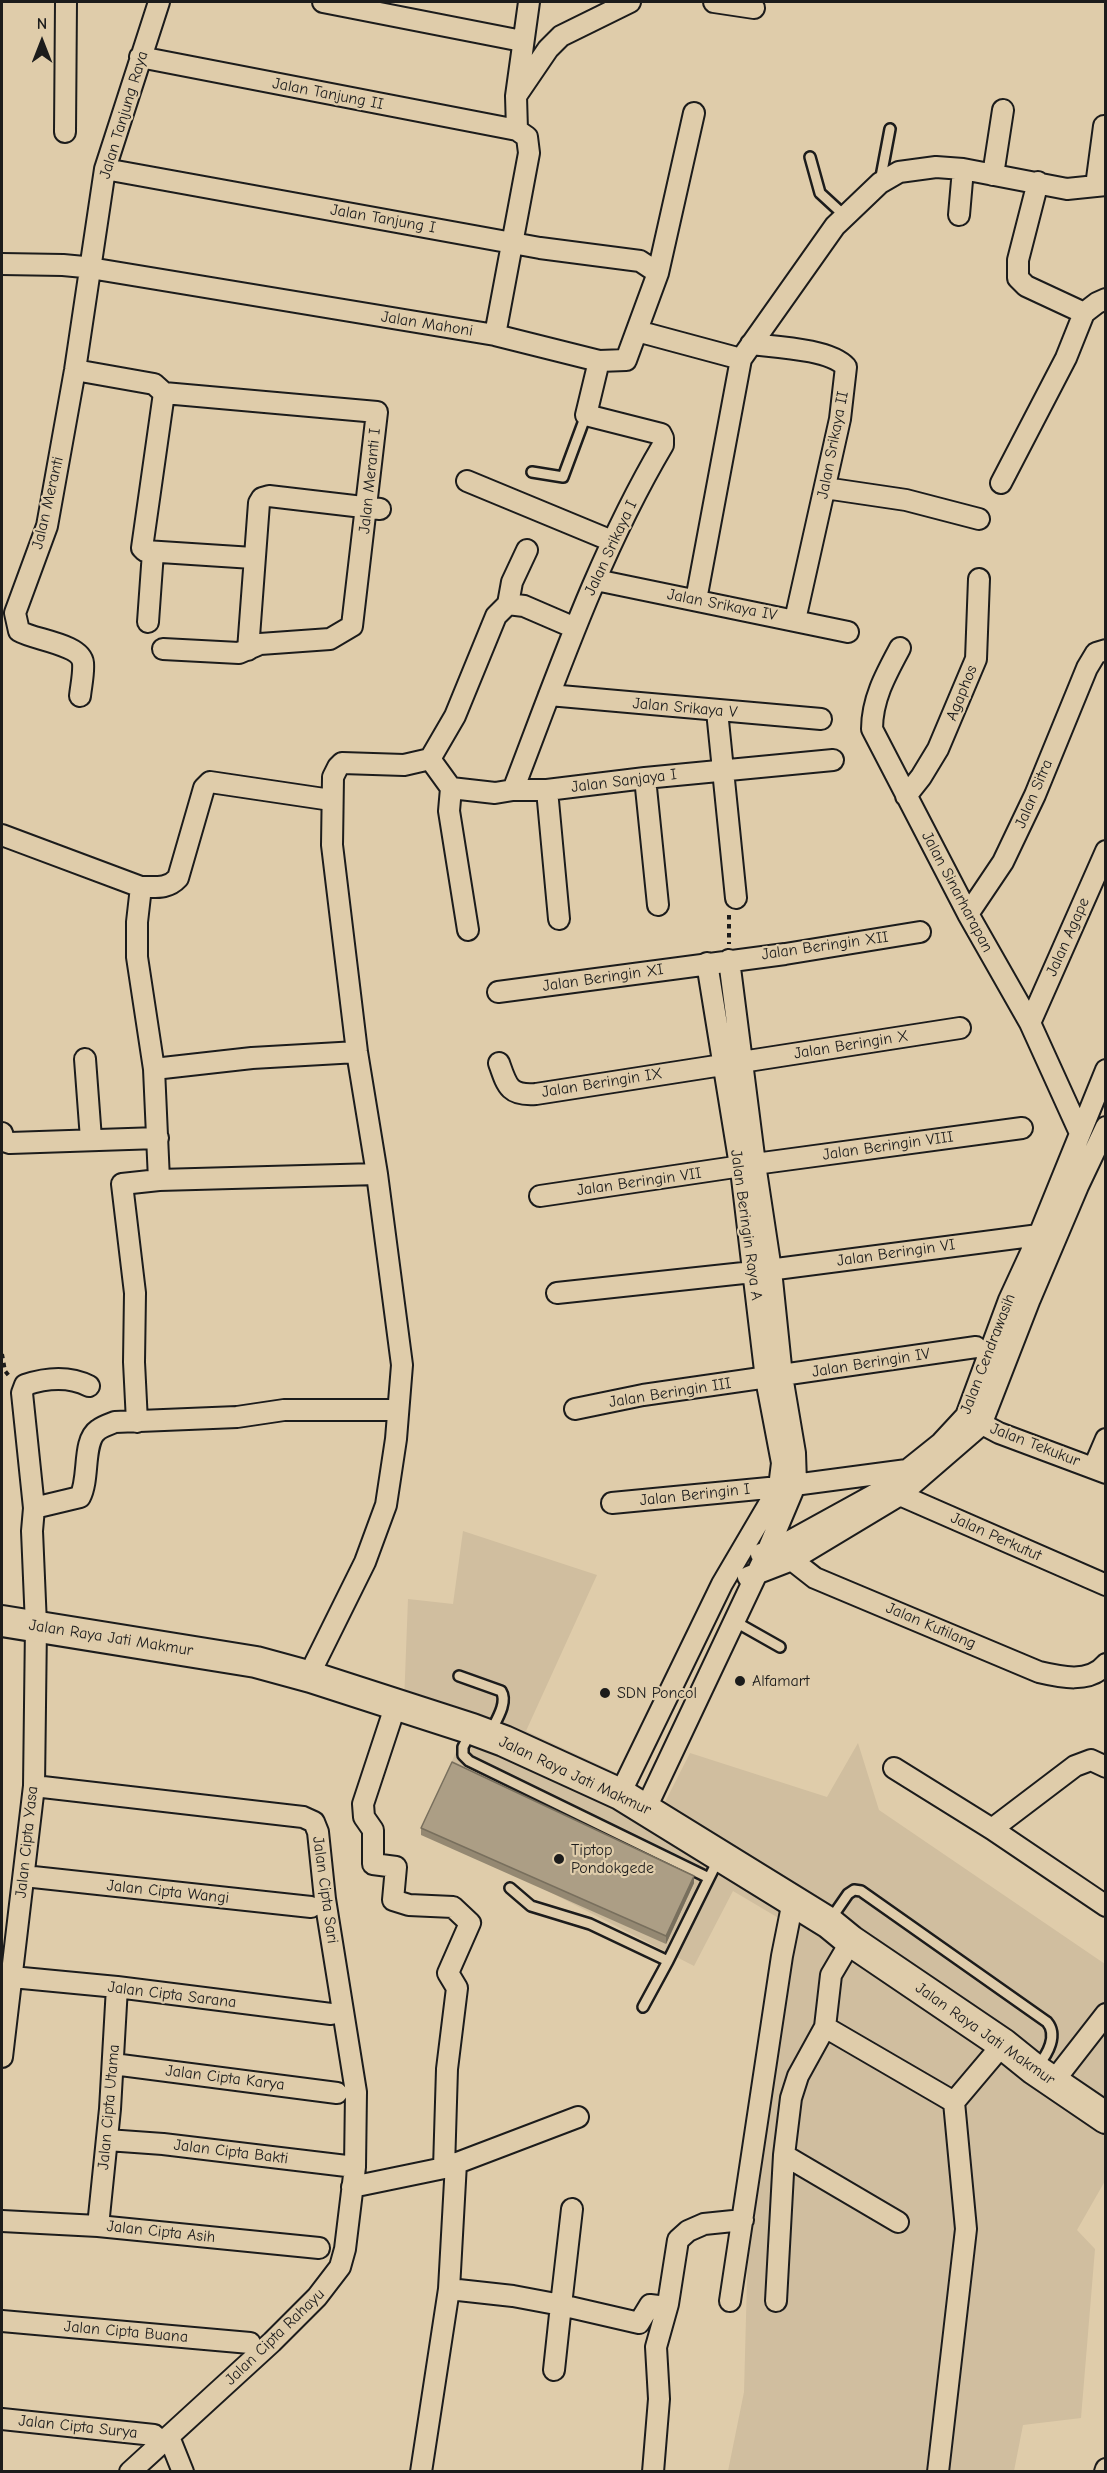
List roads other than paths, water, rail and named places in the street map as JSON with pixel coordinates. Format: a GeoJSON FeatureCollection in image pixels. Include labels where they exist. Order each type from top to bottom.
{"type":"FeatureCollection","features":[{"type":"Feature","properties":{"kind":"main road","name":"Jalan Raya Jati Makmur"},"geometry":{"type":"LineString","coordinates":[[2,1621],[256,1662],[311,1677],[480,1732],[620,1794],[646,1808],[715,1867],[793,1901],[1003,2044],[1044,2076],[1106,2118]]}},
{"type":"Feature","properties":{"kind":"street"},"geometry":{"type":"LineString","coordinates":[[65,132],[66,2]]}},
{"type":"Feature","properties":{"kind":"street"},"geometry":{"type":"LineString","coordinates":[[323,2],[522,41]]}},
{"type":"Feature","properties":{"kind":"street"},"geometry":{"type":"LineString","coordinates":[[495,335],[529,153],[527,138],[517,130],[516,96],[529,2]]}},
{"type":"Feature","properties":{"kind":"street"},"geometry":{"type":"LineString","coordinates":[[516,96],[548,49],[561,36],[630,2]]}},
{"type":"Feature","properties":{"kind":"street"},"geometry":{"type":"LineString","coordinates":[[714,2],[754,8]]}},
{"type":"Feature","properties":{"kind":"street","name":"Jalan Tanjung Raya"},"geometry":{"type":"LineString","coordinates":[[90,267],[105,169],[140,57],[152,4]]}},
{"type":"Feature","properties":{"kind":"street","name":"Jalan Tanjung II"},"geometry":{"type":"LineString","coordinates":[[140,57],[517,130]]}},
{"type":"Feature","properties":{"kind":"street"},"geometry":{"type":"LineString","coordinates":[[993,175],[1003,110]]}},
{"type":"Feature","properties":{"kind":"street"},"geometry":{"type":"LineString","coordinates":[[694,113],[658,273],[637,331],[746,351]]}},
{"type":"Feature","properties":{"kind":"street"},"geometry":{"type":"LineString","coordinates":[[696,600],[746,351],[835,226],[880,183],[899,172],[936,167],[1038,182],[1067,189],[1101,185],[1104,126]]}},
{"type":"Feature","properties":{"kind":"street","name":"Jalan Tanjung I"},"geometry":{"type":"LineString","coordinates":[[105,169],[511,242],[640,261],[658,273]]}},
{"type":"Feature","properties":{"kind":"street"},"geometry":{"type":"LineString","coordinates":[[959,215],[963,170]]}},
{"type":"Feature","properties":{"kind":"street"},"geometry":{"type":"LineString","coordinates":[[1038,182],[1018,260],[1018,278],[1026,286],[1084,313]]}},
{"type":"Feature","properties":{"kind":"street","name":"Jalan Mahoni"},"geometry":{"type":"LineString","coordinates":[[2,264],[90,267],[495,335],[598,361],[626,360],[637,331]]}},
{"type":"Feature","properties":{"kind":"street","name":"Jalan Meranti"},"geometry":{"type":"LineString","coordinates":[[80,696],[83,664],[81,656],[72,649],[29,637],[19,631],[15,613],[47,526],[75,370],[90,267]]}},
{"type":"Feature","properties":{"kind":"street"},"geometry":{"type":"LineString","coordinates":[[1001,483],[1066,358],[1084,313],[1106,299]]}},
{"type":"Feature","properties":{"kind":"street","name":"Jalan Srikaya II"},"geometry":{"type":"LineString","coordinates":[[746,351],[829,356],[841,361],[846,367],[840,419],[795,620]]}},
{"type":"Feature","properties":{"kind":"street"},"geometry":{"type":"LineString","coordinates":[[586,415],[598,361]]}},
{"type":"Feature","properties":{"kind":"street","name":"Jalan Meranti I"},"geometry":{"type":"LineString","coordinates":[[75,370],[154,384],[164,393],[377,412],[374,508],[352,626],[330,639],[260,644],[248,650],[230,654],[163,649]]}},
{"type":"Feature","properties":{"kind":"street"},"geometry":{"type":"LineString","coordinates":[[164,393],[141,544],[145,551],[253,558]]}},
{"type":"Feature","properties":{"kind":"street","name":"Jalan Srikaya I"},"geometry":{"type":"LineString","coordinates":[[513,790],[575,628],[612,542],[663,445],[661,434],[586,415]]}},
{"type":"Feature","properties":{"kind":"street"},"geometry":{"type":"LineString","coordinates":[[467,481],[612,542]]}},
{"type":"Feature","properties":{"kind":"street"},"geometry":{"type":"LineString","coordinates":[[825,489],[906,500],[979,519]]}},
{"type":"Feature","properties":{"kind":"street"},"geometry":{"type":"LineString","coordinates":[[248,650],[253,558],[259,503],[262,498],[269,496],[374,508]]}},
{"type":"Feature","properties":{"kind":"street"},"geometry":{"type":"LineString","coordinates":[[311,1677],[315,1663],[365,1562],[386,1505],[402,1365],[377,1174],[357,1052],[332,845],[333,777],[342,763],[404,765],[430,759],[455,716],[496,616],[508,604],[512,582],[527,550]]}},
{"type":"Feature","properties":{"kind":"street"},"geometry":{"type":"LineString","coordinates":[[148,622],[153,552]]}},
{"type":"Feature","properties":{"kind":"street","name":"Agaphos"},"geometry":{"type":"LineString","coordinates":[[906,796],[938,749],[976,659],[979,579]]}},
{"type":"Feature","properties":{"kind":"street","name":"Jalan Srikaya IV"},"geometry":{"type":"LineString","coordinates":[[596,580],[848,632]]}},
{"type":"Feature","properties":{"kind":"street"},"geometry":{"type":"LineString","coordinates":[[508,604],[524,606],[575,628]]}},
{"type":"Feature","properties":{"kind":"street","name":"Jalan Sinarharapan"},"geometry":{"type":"LineString","coordinates":[[900,648],[883,680],[872,713],[872,729],[968,914],[1030,1023],[1079,1137]]}},
{"type":"Feature","properties":{"kind":"street","name":"Jalan Sitra"},"geometry":{"type":"LineString","coordinates":[[968,914],[1003,862],[1035,795],[1087,668],[1096,653],[1106,650]]}},
{"type":"Feature","properties":{"kind":"street","name":"Jalan Srikaya V"},"geometry":{"type":"LineString","coordinates":[[549,696],[820,719]]}},
{"type":"Feature","properties":{"kind":"street"},"geometry":{"type":"LineString","coordinates":[[717,711],[736,898]]}},
{"type":"Feature","properties":{"kind":"street"},"geometry":{"type":"LineString","coordinates":[[430,759],[451,788],[449,811],[468,930]]}},
{"type":"Feature","properties":{"kind":"street","name":"Jalan Sanjaya I"},"geometry":{"type":"LineString","coordinates":[[451,788],[495,793],[513,790],[548,790],[833,760]]}},
{"type":"Feature","properties":{"kind":"street"},"geometry":{"type":"LineString","coordinates":[[645,778],[658,905]]}},
{"type":"Feature","properties":{"kind":"street"},"geometry":{"type":"LineString","coordinates":[[2,835],[141,887],[164,887],[172,885],[178,878],[204,788],[210,782],[331,800]]}},
{"type":"Feature","properties":{"kind":"street"},"geometry":{"type":"LineString","coordinates":[[548,790],[560,919]]}},
{"type":"Feature","properties":{"kind":"street","name":"Jalan Agape"},"geometry":{"type":"LineString","coordinates":[[1030,1023],[1106,851]]}},
{"type":"Feature","properties":{"kind":"street"},"geometry":{"type":"LineString","coordinates":[[141,887],[137,922],[137,957],[154,1069],[159,1180]]}},
{"type":"Feature","properties":{"kind":"street","name":"Jalan Beringin XII"},"geometry":{"type":"LineString","coordinates":[[707,963],[785,954],[920,932]]}},
{"type":"Feature","properties":{"kind":"street"},"geometry":{"type":"LineString","coordinates":[[646,1808],[754,1575],[779,1547],[787,1485],[795,1453],[774,1378],[762,1271],[733,1063],[729,960]]}},
{"type":"Feature","properties":{"kind":"street"},"geometry":{"type":"LineString","coordinates":[[707,963],[733,1063]]}},
{"type":"Feature","properties":{"kind":"street","name":"Jalan Beringin XI"},"geometry":{"type":"LineString","coordinates":[[498,992],[707,963]]}},
{"type":"Feature","properties":{"kind":"street","name":"Jalan Beringin X"},"geometry":{"type":"LineString","coordinates":[[733,1063],[960,1028]]}},
{"type":"Feature","properties":{"kind":"street"},"geometry":{"type":"LineString","coordinates":[[154,1069],[252,1058],[357,1052]]}},
{"type":"Feature","properties":{"kind":"street"},"geometry":{"type":"LineString","coordinates":[[85,1059],[91,1139]]}},
{"type":"Feature","properties":{"kind":"street","name":"Jalan Beringin IX"},"geometry":{"type":"LineString","coordinates":[[499,1063],[507,1086],[514,1092],[524,1095],[733,1063]]}},
{"type":"Feature","properties":{"kind":"street","name":"Jalan Cendrawasih"},"geometry":{"type":"LineString","coordinates":[[896,1489],[910,1469],[973,1420],[1012,1291],[1039,1235],[1104,1076]]}},
{"type":"Feature","properties":{"kind":"street","name":"Jalan Cendrawasih"},"geometry":{"type":"LineString","coordinates":[[733,1566],[779,1547],[896,1489],[973,1420],[1030,1299],[1106,1126]]}},
{"type":"Feature","properties":{"kind":"street","name":"Jalan Beringin VIII"},"geometry":{"type":"LineString","coordinates":[[747,1166],[1022,1128]]}},
{"type":"Feature","properties":{"kind":"street"},"geometry":{"type":"LineString","coordinates":[[2,1133],[4,1141],[10,1143],[158,1138]]}},
{"type":"Feature","properties":{"kind":"street"},"geometry":{"type":"LineString","coordinates":[[1079,1137],[1095,1150]]}},
{"type":"Feature","properties":{"kind":"street","name":"Jalan Beringin VII"},"geometry":{"type":"LineString","coordinates":[[540,1196],[747,1166]]}},
{"type":"Feature","properties":{"kind":"street"},"geometry":{"type":"LineString","coordinates":[[137,1422],[134,1362],[135,1293],[122,1184],[159,1180],[377,1174]]}},
{"type":"Feature","properties":{"kind":"street","name":"Jalan Beringin VI"},"geometry":{"type":"LineString","coordinates":[[762,1271],[1039,1235]]}},
{"type":"Feature","properties":{"kind":"street"},"geometry":{"type":"LineString","coordinates":[[556,1293],[762,1271]]}},
{"type":"Feature","properties":{"kind":"street","name":"Jalan Beringin IV"},"geometry":{"type":"LineString","coordinates":[[774,1378],[976,1347]]}},
{"type":"Feature","properties":{"kind":"street","name":"Jalan Beringin III"},"geometry":{"type":"LineString","coordinates":[[575,1409],[644,1395],[774,1378]]}},
{"type":"Feature","properties":{"kind":"street","name":"Jalan Cipta Yasa"},"geometry":{"type":"LineString","coordinates":[[2,2057],[34,1786],[36,1625],[32,1532],[34,1508],[22,1393],[25,1385],[50,1379],[78,1380],[89,1386]]}},
{"type":"Feature","properties":{"kind":"street"},"geometry":{"type":"LineString","coordinates":[[34,1508],[80,1497],[86,1486],[90,1438],[98,1430],[116,1422],[237,1417],[284,1410],[398,1410]]}},
{"type":"Feature","properties":{"kind":"street","name":"Jalan Tekukur"},"geometry":{"type":"LineString","coordinates":[[973,1420],[1100,1470]]}},
{"type":"Feature","properties":{"kind":"street"},"geometry":{"type":"LineString","coordinates":[[1100,1470],[1106,1439]]}},
{"type":"Feature","properties":{"kind":"street","name":"Jalan Beringin I"},"geometry":{"type":"LineString","coordinates":[[612,1503],[787,1485],[910,1469]]}},
{"type":"Feature","properties":{"kind":"street"},"geometry":{"type":"LineString","coordinates":[[620,1794],[722,1584],[787,1485]]}},
{"type":"Feature","properties":{"kind":"street","name":"Jalan Perkutut"},"geometry":{"type":"LineString","coordinates":[[896,1489],[1106,1585]]}},
{"type":"Feature","properties":{"kind":"street","name":"Jalan Cendrawasih"},"geometry":{"type":"LineString","coordinates":[[722,1584],[754,1575],[779,1547]]}},
{"type":"Feature","properties":{"kind":"street","name":"Jalan Kutilang"},"geometry":{"type":"LineString","coordinates":[[779,1547],[815,1578],[1039,1672],[1061,1677],[1087,1676],[1100,1671],[1106,1664]]}},
{"type":"Feature","properties":{"kind":"street"},"geometry":{"type":"LineString","coordinates":[[396,1704],[363,1804],[364,1817],[373,1830],[373,1864],[396,1867],[393,1900],[409,1905],[453,1907],[470,1923],[448,1973],[457,1988],[447,2069],[450,2165],[449,2289],[421,2472]]}},
{"type":"Feature","properties":{"kind":"street"},"geometry":{"type":"LineString","coordinates":[[992,1829],[1075,1766],[1091,1760],[1106,1767]]}},
{"type":"Feature","properties":{"kind":"street"},"geometry":{"type":"LineString","coordinates":[[894,1767],[992,1829],[1106,1906]]}},
{"type":"Feature","properties":{"kind":"street","name":"Jalan Cipta Sari"},"geometry":{"type":"LineString","coordinates":[[34,1786],[303,1817],[314,1822],[318,1832],[325,1899],[356,2092],[355,2167]]}},
{"type":"Feature","properties":{"kind":"street","name":"Jalan Cipta Wangi"},"geometry":{"type":"LineString","coordinates":[[24,1876],[311,1907]]}},
{"type":"Feature","properties":{"kind":"street"},"geometry":{"type":"LineString","coordinates":[[730,2301],[782,1956],[793,1901]]}},
{"type":"Feature","properties":{"kind":"street"},"geometry":{"type":"LineString","coordinates":[[776,2301],[784,2155],[794,2085],[825,2027],[831,1974],[840,1932]]}},
{"type":"Feature","properties":{"kind":"street","name":"Jalan Cipta Sarana"},"geometry":{"type":"LineString","coordinates":[[12,1977],[117,1987],[331,2014]]}},
{"type":"Feature","properties":{"kind":"street","name":"Jalan Cipta Utama"},"geometry":{"type":"LineString","coordinates":[[98,2226],[107,2140],[117,1987]]}},
{"type":"Feature","properties":{"kind":"street"},"geometry":{"type":"LineString","coordinates":[[1044,2076],[1106,2014]]}},
{"type":"Feature","properties":{"kind":"street"},"geometry":{"type":"LineString","coordinates":[[825,2027],[954,2102]]}},
{"type":"Feature","properties":{"kind":"street"},"geometry":{"type":"LineString","coordinates":[[938,2472],[966,2229],[954,2102],[1003,2044]]}},
{"type":"Feature","properties":{"kind":"street","name":"Jalan Cipta Karya"},"geometry":{"type":"LineString","coordinates":[[113,2064],[337,2093]]}},
{"type":"Feature","properties":{"kind":"street"},"geometry":{"type":"LineString","coordinates":[[352,2187],[450,2165],[578,2117]]}},
{"type":"Feature","properties":{"kind":"street","name":"Jalan Cipta Bakti"},"geometry":{"type":"LineString","coordinates":[[107,2140],[163,2144],[355,2167]]}},
{"type":"Feature","properties":{"kind":"street"},"geometry":{"type":"LineString","coordinates":[[784,2155],[898,2223]]}},
{"type":"Feature","properties":{"kind":"street","name":"Jalan Cipta Rahayu"},"geometry":{"type":"LineString","coordinates":[[130,2472],[162,2436],[272,2342],[330,2283],[340,2267],[345,2249],[355,2167]]}},
{"type":"Feature","properties":{"kind":"street"},"geometry":{"type":"LineString","coordinates":[[554,2370],[572,2209]]}},
{"type":"Feature","properties":{"kind":"street"},"geometry":{"type":"LineString","coordinates":[[652,2472],[659,2399],[656,2347],[667,2307],[678,2240],[688,2230],[704,2224],[743,2220]]}},
{"type":"Feature","properties":{"kind":"street","name":"Jalan Cipta Asih"},"geometry":{"type":"LineString","coordinates":[[2,2221],[98,2226],[319,2248]]}},
{"type":"Feature","properties":{"kind":"street"},"geometry":{"type":"LineString","coordinates":[[449,2289],[513,2296],[639,2323],[650,2304],[667,2307]]}},
{"type":"Feature","properties":{"kind":"street","name":"Jalan Cipta Buana"},"geometry":{"type":"LineString","coordinates":[[2,2321],[250,2343]]}},
{"type":"Feature","properties":{"kind":"street","name":"Jalan Cipta Surya"},"geometry":{"type":"LineString","coordinates":[[2,2419],[162,2436]]}},
{"type":"Feature","properties":{"kind":"street"},"geometry":{"type":"LineString","coordinates":[[162,2436],[183,2472]]}},
{"type":"Feature","properties":{"kind":"lane"},"geometry":{"type":"LineString","coordinates":[[880,183],[890,129]]}},
{"type":"Feature","properties":{"kind":"lane"},"geometry":{"type":"LineString","coordinates":[[810,157],[820,193],[845,216]]}},
{"type":"Feature","properties":{"kind":"lane"},"geometry":{"type":"LineString","coordinates":[[532,472],[563,477],[586,415]]}},
{"type":"Feature","properties":{"kind":"lane"},"geometry":{"type":"LineString","coordinates":[[734,1621],[780,1647]]}},
{"type":"Feature","properties":{"kind":"lane"},"geometry":{"type":"LineString","coordinates":[[459,1676],[501,1691],[504,1695],[504,1700],[480,1732],[463,1747],[464,1755],[469,1761],[715,1867],[643,2007]]}},
{"type":"Feature","properties":{"kind":"lane"},"geometry":{"type":"LineString","coordinates":[[510,1888],[531,1906],[590,1924],[668,1961]]}},
{"type":"Feature","properties":{"kind":"lane"},"geometry":{"type":"LineString","coordinates":[[840,1932],[848,1894],[854,1890],[861,1891],[1047,2022],[1052,2028],[1053,2036],[1042,2060],[1044,2076]]}},
{"type":"Feature","properties":{"kind":"place","name":"Alfamart"},"geometry":{"type":"Point","coordinates":[740,1681]}},
{"type":"Feature","properties":{"kind":"place","name":"SDN Poncol"},"geometry":{"type":"Point","coordinates":[605,1693]}},
{"type":"Feature","properties":{"kind":"place","name":"Tiptop Pondokgede"},"geometry":{"type":"Point","coordinates":[559,1859]}}]}
